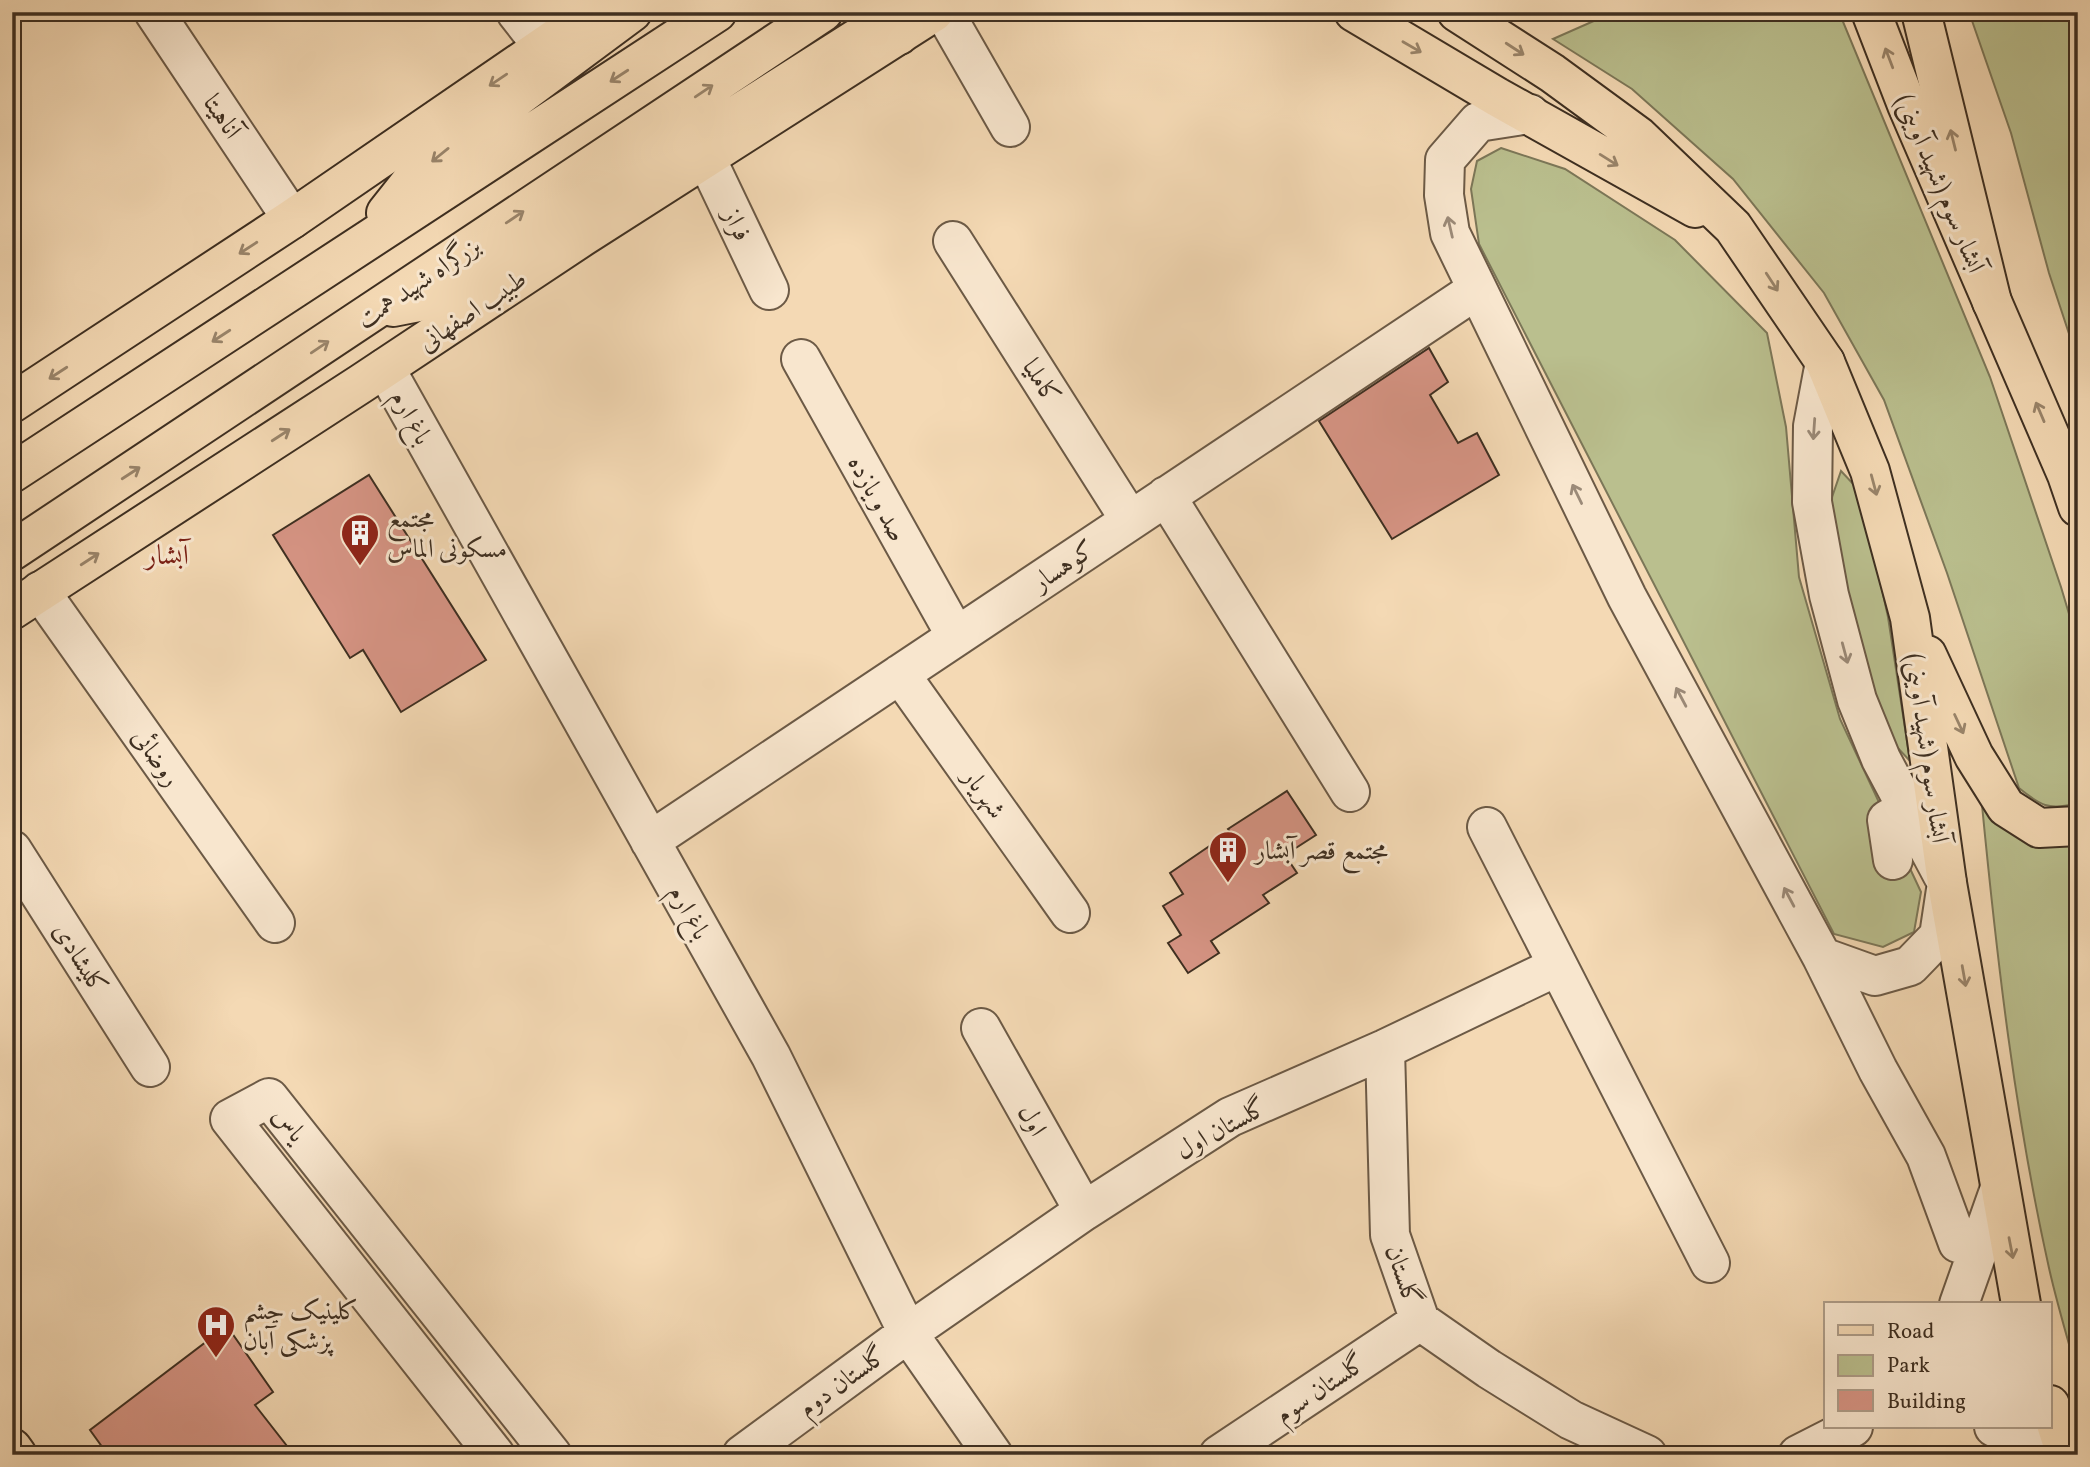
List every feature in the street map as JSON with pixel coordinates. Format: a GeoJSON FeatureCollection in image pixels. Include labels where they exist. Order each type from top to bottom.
{"type":"FeatureCollection","features":[{"type":"Feature","properties":{"kind":"main road"},"geometry":{"type":"LineString","coordinates":[[12,403],[292,219],[594,12]]}},
{"type":"Feature","properties":{"kind":"main road"},"geometry":{"type":"LineString","coordinates":[[360,245],[409,184],[434,159],[632,12]]}},
{"type":"Feature","properties":{"kind":"main road"},"geometry":{"type":"LineString","coordinates":[[12,473],[717,12]]}},
{"type":"Feature","properties":{"kind":"main road","name":"بزرگراه شهید همت"},"geometry":{"type":"LineString","coordinates":[[12,551],[822,12]]}},
{"type":"Feature","properties":{"kind":"main road","name":"طبیب اصفهانی"},"geometry":{"type":"LineString","coordinates":[[26,600],[934,12]]}},
{"type":"Feature","properties":{"kind":"main road","name":"آبشار سوم (شهید آوینی)"},"geometry":{"type":"LineString","coordinates":[[1354,12],[1669,195],[1733,227]]}},
{"type":"Feature","properties":{"kind":"main road","name":"آبشار سوم (شهید آوینی)"},"geometry":{"type":"LineString","coordinates":[[1457,12],[1552,73],[1638,136],[1733,227],[1825,362],[1870,471],[1910,618],[1947,883],[2021,1302]]}},
{"type":"Feature","properties":{"kind":"main road","name":"آبشار سوم (شهید آوینی)"},"geometry":{"type":"LineString","coordinates":[[1871,12],[1907,105],[2067,475],[2078,507]]}},
{"type":"Feature","properties":{"kind":"main road"},"geometry":{"type":"LineString","coordinates":[[1921,12],[1992,302]]}},
{"type":"Feature","properties":{"kind":"main road"},"geometry":{"type":"LineString","coordinates":[[377,309],[444,297],[465,288],[856,38],[879,32],[899,35]]}},
{"type":"Feature","properties":{"kind":"main road"},"geometry":{"type":"LineString","coordinates":[[1910,618],[1974,756],[2006,807],[2039,828],[2078,826]]}},
{"type":"Feature","properties":{"kind":"main road"},"geometry":{"type":"LineString","coordinates":[[2052,1411],[2066,1455]]}},
{"type":"Feature","properties":{"kind":"main road"},"geometry":{"type":"LineString","coordinates":[[12,1448],[17,1455]]}},
{"type":"Feature","properties":{"kind":"street","name":"آناهیتا"},"geometry":{"type":"LineString","coordinates":[[154,12],[292,219]]}},
{"type":"Feature","properties":{"kind":"street"},"geometry":{"type":"LineString","coordinates":[[516,12],[544,48]]}},
{"type":"Feature","properties":{"kind":"street"},"geometry":{"type":"LineString","coordinates":[[944,12],[1010,127]]}},
{"type":"Feature","properties":{"kind":"street"},"geometry":{"type":"LineString","coordinates":[[1530,114],[1478,122],[1445,160],[1444,195],[1450,233],[1627,597],[1822,957],[1878,1070],[1926,1156],[1958,1243]]}},
{"type":"Feature","properties":{"kind":"street","name":"فراز"},"geometry":{"type":"LineString","coordinates":[[706,158],[769,290]]}},
{"type":"Feature","properties":{"kind":"street","name":"کاملیا"},"geometry":{"type":"LineString","coordinates":[[953,241],[1130,520]]}},
{"type":"Feature","properties":{"kind":"street","name":"کوهسار"},"geometry":{"type":"LineString","coordinates":[[650,841],[1476,290]]}},
{"type":"Feature","properties":{"kind":"street","name":"صد و یازده"},"geometry":{"type":"LineString","coordinates":[[801,359],[956,636]]}},
{"type":"Feature","properties":{"kind":"street"},"geometry":{"type":"LineString","coordinates":[[1822,957],[1875,976],[1910,966],[1939,936],[1947,883],[1881,759],[1857,700],[1829,595],[1812,502],[1813,426],[1825,362]]}},
{"type":"Feature","properties":{"kind":"street","name":"باغ ارم"},"geometry":{"type":"LineString","coordinates":[[385,368],[771,1056],[908,1333],[993,1455]]}},
{"type":"Feature","properties":{"kind":"street"},"geometry":{"type":"LineString","coordinates":[[1166,496],[1350,792]]}},
{"type":"Feature","properties":{"kind":"street","name":"روضائی"},"geometry":{"type":"LineString","coordinates":[[26,600],[275,923]]}},
{"type":"Feature","properties":{"kind":"street","name":"شهریار"},"geometry":{"type":"LineString","coordinates":[[900,674],[1070,913]]}},
{"type":"Feature","properties":{"kind":"street"},"geometry":{"type":"LineString","coordinates":[[1893,860],[1887,820],[1907,808]]}},
{"type":"Feature","properties":{"kind":"street"},"geometry":{"type":"LineString","coordinates":[[1487,827],[1710,1263]]}},
{"type":"Feature","properties":{"kind":"street","name":"کلیشادی"},"geometry":{"type":"LineString","coordinates":[[12,850],[150,1067]]}},
{"type":"Feature","properties":{"kind":"street","name":"گلستان اول"},"geometry":{"type":"LineString","coordinates":[[908,1333],[1084,1211],[1230,1117],[1385,1049],[1558,966]]}},
{"type":"Feature","properties":{"kind":"street","name":"اول"},"geometry":{"type":"LineString","coordinates":[[981,1028],[1084,1211]]}},
{"type":"Feature","properties":{"kind":"street","name":"گلستان"},"geometry":{"type":"LineString","coordinates":[[1385,1049],[1390,1235],[1420,1321],[1489,1369],[1571,1420],[1647,1455]]}},
{"type":"Feature","properties":{"kind":"street","name":"یاس"},"geometry":{"type":"LineString","coordinates":[[495,1455],[230,1119],[269,1098],[552,1455]]}},
{"type":"Feature","properties":{"kind":"street"},"geometry":{"type":"LineString","coordinates":[[1960,1302],[2000,1188]]}},
{"type":"Feature","properties":{"kind":"street","name":"گلستان سوم"},"geometry":{"type":"LineString","coordinates":[[1219,1455],[1420,1321]]}},
{"type":"Feature","properties":{"kind":"street","name":"گلستان دوم"},"geometry":{"type":"LineString","coordinates":[[742,1455],[908,1333]]}},
{"type":"Feature","properties":{"kind":"street"},"geometry":{"type":"LineString","coordinates":[[1798,1455],[1851,1428]]}},
{"type":"Feature","properties":{"kind":"street"},"geometry":{"type":"LineString","coordinates":[[1996,1428],[2026,1443],[2040,1455]]}},
{"type":"Feature","properties":{"kind":"green space"},"geometry":{"type":"Polygon","coordinates":[[[1614,12],[1839,12],[1990,377],[2078,644],[2078,802],[2075,804],[2058,807],[2045,805],[2019,788],[1947,573],[1884,400],[1824,293],[1733,179],[1632,89],[1553,39],[1614,12]]]}},
{"type":"Feature","properties":{"kind":"green space"},"geometry":{"type":"Polygon","coordinates":[[[1969,12],[2078,12],[2078,361],[2049,273],[2011,133],[1969,12]]]}},
{"type":"Feature","properties":{"kind":"green space"},"geometry":{"type":"Polygon","coordinates":[[[1501,148],[1565,169],[1675,240],[1767,333],[1786,427],[1799,577],[1840,719],[1921,892],[1914,932],[1883,947],[1834,934],[1479,244],[1471,189],[1477,161],[1501,148]]]}},
{"type":"Feature","properties":{"kind":"green space"},"geometry":{"type":"Polygon","coordinates":[[[1841,471],[1856,487],[1869,530],[1888,617],[1910,761],[1894,744],[1861,665],[1830,503],[1841,471]]]}},
{"type":"Feature","properties":{"kind":"green space"},"geometry":{"type":"Polygon","coordinates":[[[1982,805],[2078,841],[2078,1376],[2052,1282],[2026,1153],[2001,980],[1982,805]]]}},
{"type":"Feature","properties":{"kind":"building"},"geometry":{"type":"Polygon","coordinates":[[[1429,348],[1448,382],[1430,395],[1458,443],[1477,433],[1499,475],[1392,539],[1319,421],[1429,348]]]}},
{"type":"Feature","properties":{"kind":"building","name":"مجتمع مسکونی الماس"},"geometry":{"type":"Polygon","coordinates":[[[369,475],[486,660],[401,712],[363,650],[350,658],[273,535],[369,475]]]}},
{"type":"Feature","properties":{"kind":"building","name":"مجتمع قصر آبشار"},"geometry":{"type":"Polygon","coordinates":[[[1287,791],[1316,835],[1285,855],[1297,873],[1263,895],[1269,903],[1211,941],[1219,953],[1188,973],[1168,943],[1181,935],[1163,906],[1183,894],[1170,873],[1230,832],[1228,829],[1287,791]]]}},
{"type":"Feature","properties":{"kind":"building","name":"کلینیک چشم پزشکی آبان"},"geometry":{"type":"Polygon","coordinates":[[[227,1326],[273,1392],[255,1405],[294,1455],[108,1455],[90,1430],[227,1326]]]}},
{"type":"Feature","properties":{"kind":"place","name":"مجتمع مسکونی الماس"},"geometry":{"type":"Point","coordinates":[360,567]}},
{"type":"Feature","properties":{"kind":"place","name":"مجتمع قصر آبشار"},"geometry":{"type":"Point","coordinates":[1228,884]}},
{"type":"Feature","properties":{"kind":"place","name":"کلینیک چشم پزشکی آبان"},"geometry":{"type":"Point","coordinates":[216,1359]}},
{"type":"Feature","properties":{"kind":"district","name":"آبشار"},"geometry":{"type":"Point","coordinates":[167,554]}}]}
